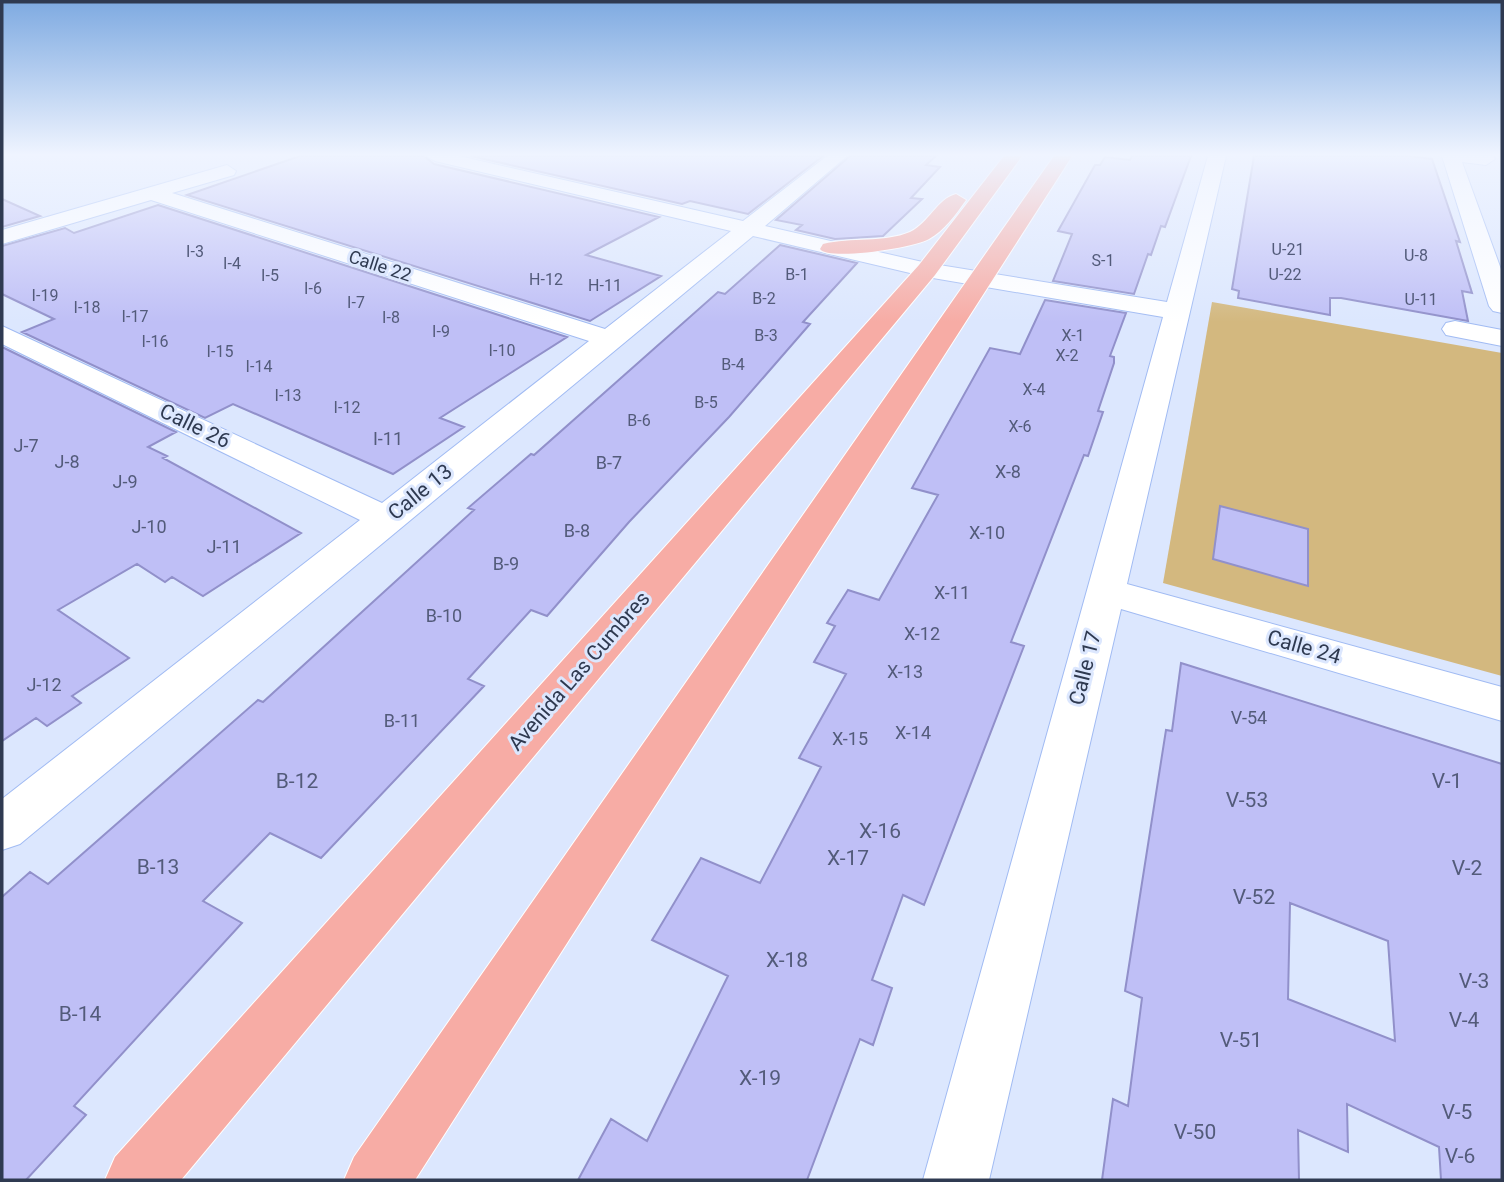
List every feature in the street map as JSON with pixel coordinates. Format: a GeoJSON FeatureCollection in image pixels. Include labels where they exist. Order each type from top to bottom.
{"type":"FeatureCollection","features":[{"type":"Feature","properties":{"kind":"highway"},"geometry":{"type":"LineString","coordinates":[[831,249],[846,244],[902,241],[931,228],[946,211]]}},
{"type":"Feature","properties":{"kind":"highway","name":"Avenida Las Cumbres"},"geometry":{"type":"LineString","coordinates":[[138,1180],[927,270],[971,211]]}},
{"type":"Feature","properties":{"kind":"highway"},"geometry":{"type":"LineString","coordinates":[[377,1180],[1026,211]]}},
{"type":"Feature","properties":{"kind":"street"},"geometry":{"type":"LineString","coordinates":[[2,237],[89,211]]}},
{"type":"Feature","properties":{"kind":"street","name":"Calle 22"},"geometry":{"type":"LineString","coordinates":[[207,211],[611,339]]}},
{"type":"Feature","properties":{"kind":"street"},"geometry":{"type":"LineString","coordinates":[[667,211],[927,270],[1176,311]]}},
{"type":"Feature","properties":{"kind":"street","name":"Calle 13"},"geometry":{"type":"LineString","coordinates":[[2,828],[769,211]]}},
{"type":"Feature","properties":{"kind":"street","name":"Calle 17"},"geometry":{"type":"LineString","coordinates":[[956,1180],[1202,211]]}},
{"type":"Feature","properties":{"kind":"street"},"geometry":{"type":"LineString","coordinates":[[1470,211],[1502,306]]}},
{"type":"Feature","properties":{"kind":"street"},"geometry":{"type":"LineString","coordinates":[[1455,329],[1502,338]]}},
{"type":"Feature","properties":{"kind":"street","name":"Calle 26"},"geometry":{"type":"LineString","coordinates":[[2,334],[387,519]]}},
{"type":"Feature","properties":{"kind":"street","name":"Calle 24"},"geometry":{"type":"LineString","coordinates":[[1105,591],[1502,704]]}},
{"type":"Feature","properties":{"kind":"shaded area"},"geometry":{"type":"Polygon","coordinates":[[[1212,302],[1502,353],[1502,676],[1163,583],[1212,302]]]}},
{"type":"Feature","properties":{"kind":"building"},"geometry":{"type":"Polygon","coordinates":[[[2,211],[29,211],[40,216],[2,227],[2,211]]]}},
{"type":"Feature","properties":{"kind":"building"},"geometry":{"type":"Polygon","coordinates":[[[140,211],[177,211],[567,337],[440,418],[464,427],[393,474],[233,404],[205,418],[22,332],[54,319],[2,294],[2,246],[65,228],[74,233],[140,211]]]}},
{"type":"Feature","properties":{"kind":"building"},"geometry":{"type":"Polygon","coordinates":[[[239,211],[634,211],[659,217],[586,255],[661,276],[590,321],[239,211]]]}},
{"type":"Feature","properties":{"kind":"building"},"geometry":{"type":"Polygon","coordinates":[[[786,211],[909,211],[883,236],[835,239],[796,230],[802,225],[776,220],[786,211]]]}},
{"type":"Feature","properties":{"kind":"building"},"geometry":{"type":"Polygon","coordinates":[[[1069,211],[1171,211],[1165,227],[1161,226],[1151,255],[1148,254],[1134,294],[1053,281],[1072,234],[1058,231],[1069,211]]]}},
{"type":"Feature","properties":{"kind":"building"},"geometry":{"type":"Polygon","coordinates":[[[1245,211],[1450,211],[1472,293],[1462,291],[1468,321],[1341,298],[1330,298],[1330,315],[1238,298],[1239,291],[1232,289],[1245,211]]]}},
{"type":"Feature","properties":{"kind":"building"},"geometry":{"type":"Polygon","coordinates":[[[780,245],[857,263],[803,322],[810,324],[729,417],[629,522],[547,616],[531,610],[468,679],[484,686],[321,858],[270,833],[203,901],[242,923],[74,1106],[86,1115],[26,1180],[2,1180],[2,897],[30,872],[48,884],[258,700],[263,702],[474,510],[468,508],[531,454],[534,455],[718,292],[725,294],[780,245]]]}},
{"type":"Feature","properties":{"kind":"building"},"geometry":{"type":"Polygon","coordinates":[[[1045,300],[1126,313],[1110,356],[1114,357],[1114,363],[1098,411],[1103,412],[1088,456],[1084,455],[1011,642],[1024,646],[924,905],[903,895],[872,980],[892,988],[873,1045],[860,1039],[807,1180],[578,1180],[611,1119],[647,1141],[728,976],[652,940],[701,858],[760,883],[821,767],[799,758],[846,674],[814,662],[835,626],[827,623],[848,590],[879,600],[938,495],[912,488],[990,348],[1020,354],[1045,300]]]}},
{"type":"Feature","properties":{"kind":"building"},"geometry":{"type":"Polygon","coordinates":[[[2,347],[176,432],[148,447],[167,456],[163,458],[301,533],[203,596],[172,577],[165,582],[137,564],[58,610],[129,658],[72,696],[81,703],[47,726],[36,718],[2,741],[2,347]]]}},
{"type":"Feature","properties":{"kind":"building"},"geometry":{"type":"Polygon","coordinates":[[[1220,506],[1308,529],[1308,586],[1213,559],[1220,506]]]}},
{"type":"Feature","properties":{"kind":"building"},"geometry":{"type":"Polygon","coordinates":[[[1181,663],[1502,764],[1502,1180],[1441,1180],[1439,1147],[1347,1104],[1348,1152],[1298,1130],[1299,1180],[1102,1180],[1113,1099],[1128,1106],[1142,998],[1125,991],[1166,730],[1172,731],[1181,663]],[[1290,903],[1288,999],[1395,1041],[1388,941],[1290,903]]]}}]}
